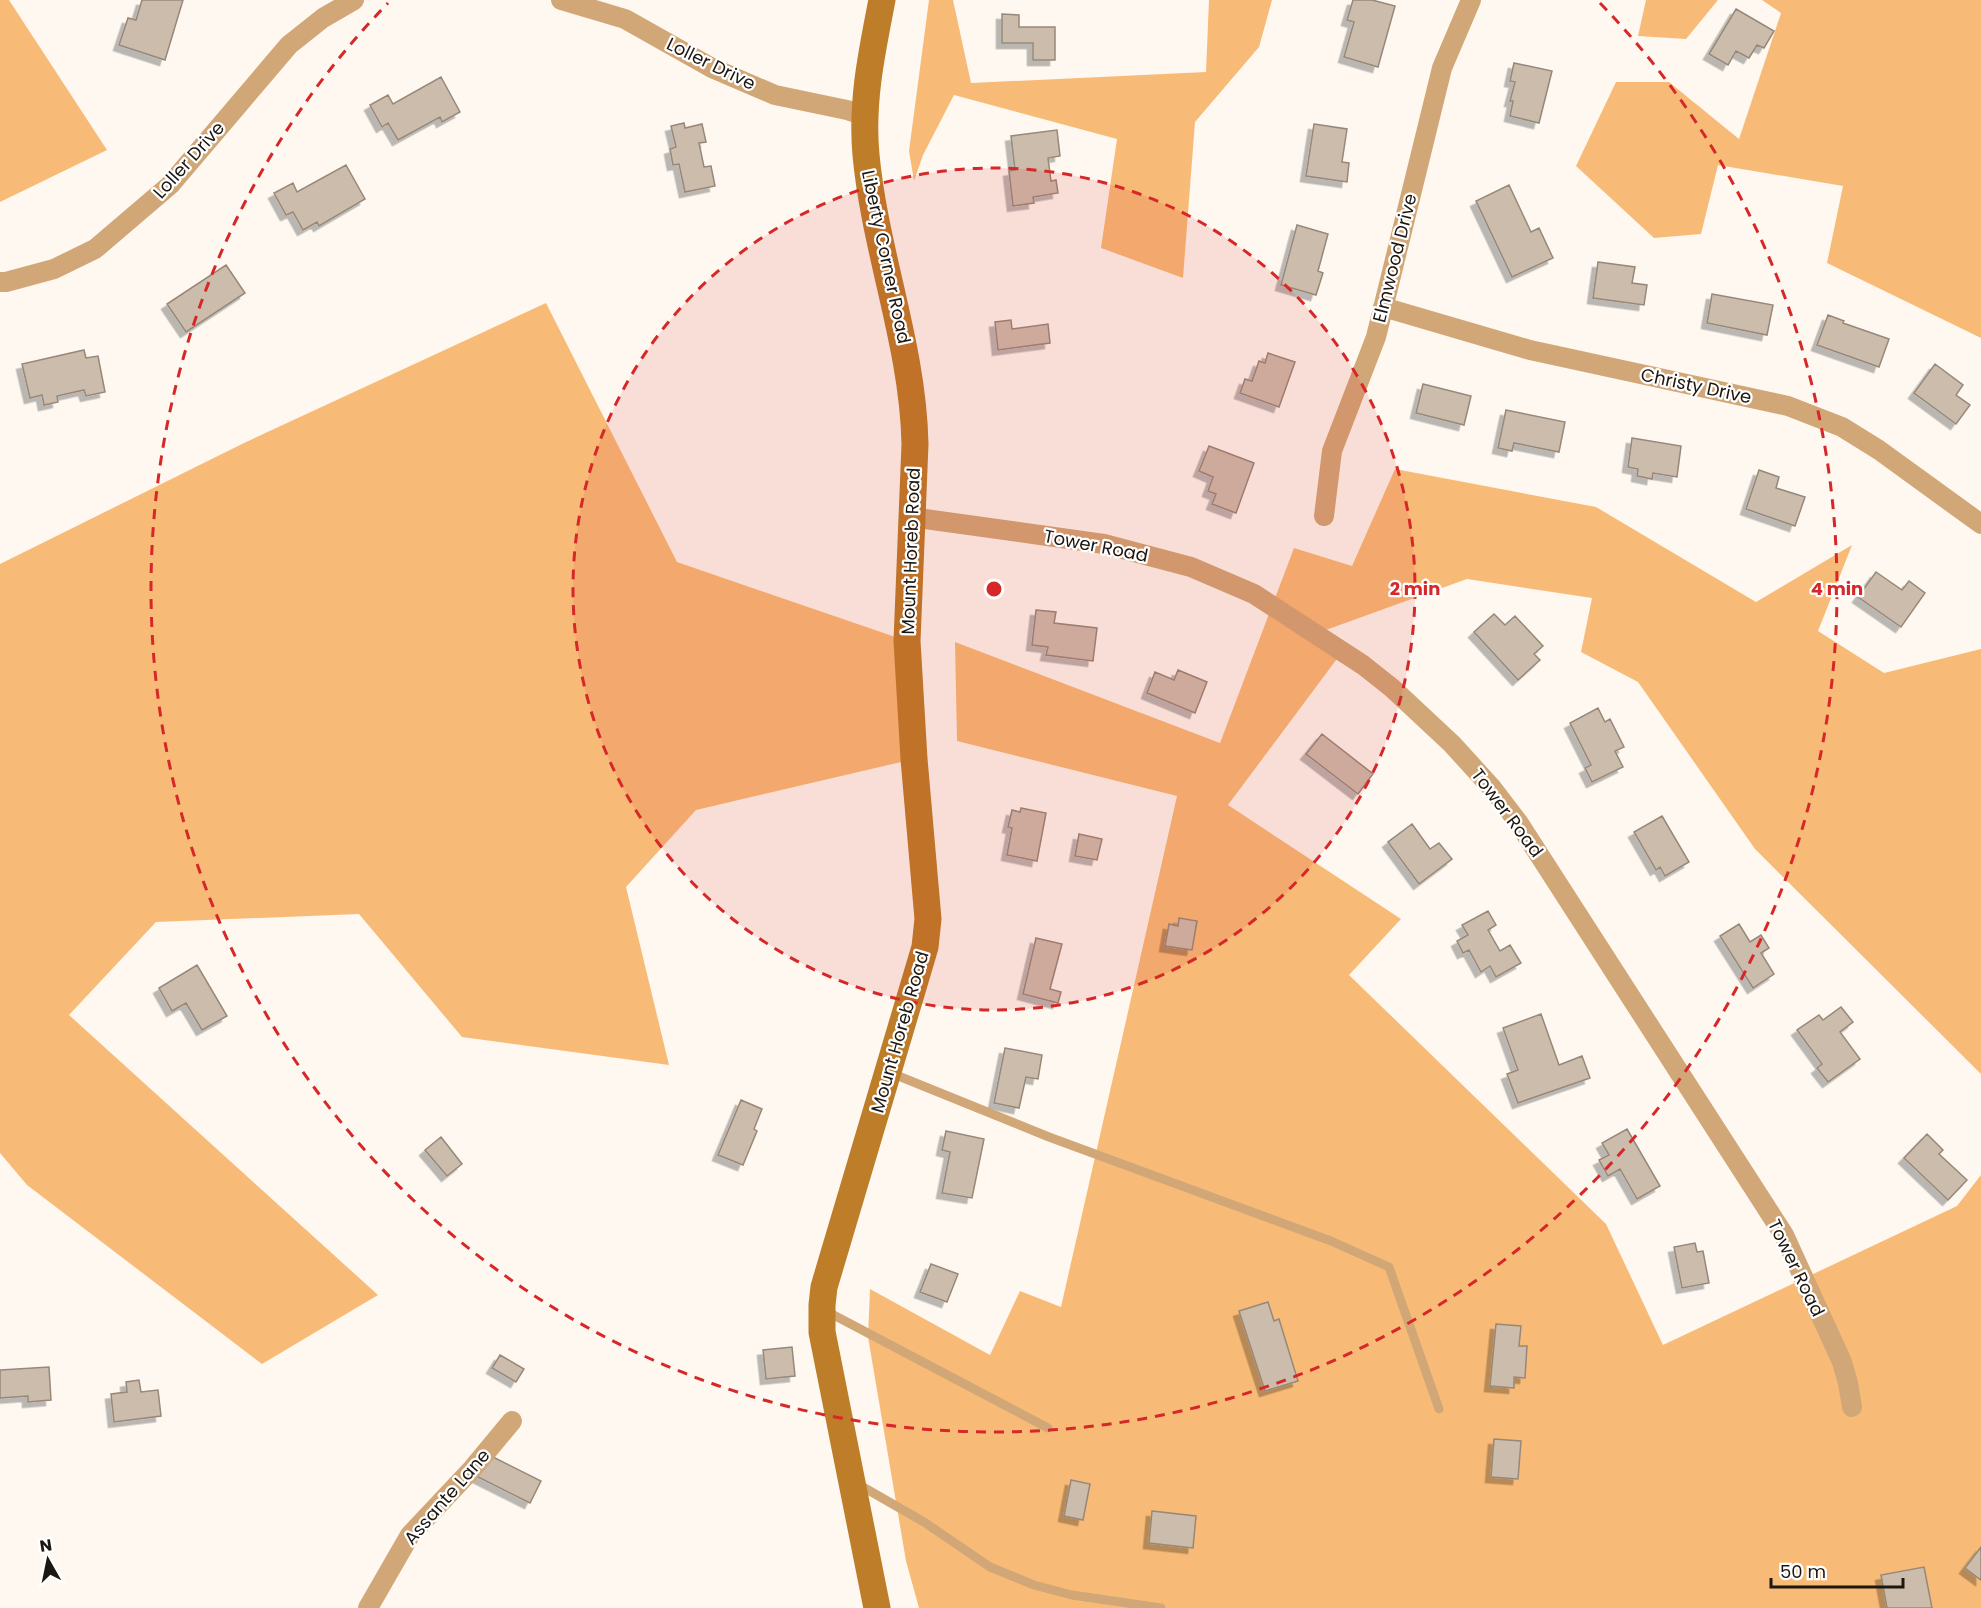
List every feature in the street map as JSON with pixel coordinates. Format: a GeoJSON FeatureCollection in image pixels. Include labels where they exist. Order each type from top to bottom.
{"type":"FeatureCollection","features":[{"type":"Feature","properties":{"kind":"street","name":"Loller Drive"},"geometry":{"type":"LineString","coordinates":[[0,282],[54,269],[96,249],[170,185],[289,45],[323,18],[354,0]]}},
{"type":"Feature","properties":{"kind":"street","name":"Loller Drive"},"geometry":{"type":"LineString","coordinates":[[561,0],[625,19],[712,68],[775,95],[865,116]]}},
{"type":"Feature","properties":{"kind":"street","name":"Liberty Corner Road"},"geometry":{"type":"LineString","coordinates":[[882,0],[868,75],[865,116],[866,152],[869,183],[906,355],[912,392],[915,444]]}},
{"type":"Feature","properties":{"kind":"street","name":"Elmwood Drive"},"geometry":{"type":"LineString","coordinates":[[1323,516],[1332,451],[1376,337],[1442,68],[1471,0]]}},
{"type":"Feature","properties":{"kind":"street","name":"Christy Drive"},"geometry":{"type":"LineString","coordinates":[[1383,307],[1530,350],[1788,406],[1842,427],[1861,438],[1981,524]]}},
{"type":"Feature","properties":{"kind":"street","name":"Mount Horeb Road"},"geometry":{"type":"LineString","coordinates":[[877,1608],[822,1332],[822,1309],[824,1287],[925,947],[928,919],[914,759],[907,641],[915,444]]}},
{"type":"Feature","properties":{"kind":"street","name":"Tower Road"},"geometry":{"type":"LineString","coordinates":[[912,517],[1104,544],[1191,567],[1254,594],[1364,665],[1443,736],[1492,788],[1518,822],[1784,1235],[1842,1362],[1852,1407]]}},
{"type":"Feature","properties":{"kind":"street","name":"Assante Lane"},"geometry":{"type":"LineString","coordinates":[[368,1608],[410,1535],[473,1468],[512,1421]]}},
{"type":"Feature","properties":{"kind":"lane"},"geometry":{"type":"LineString","coordinates":[[889,1072],[1071,1146],[1331,1241],[1389,1267],[1439,1409]]}},
{"type":"Feature","properties":{"kind":"lane"},"geometry":{"type":"LineString","coordinates":[[822,1309],[1048,1428]]}},
{"type":"Feature","properties":{"kind":"lane"},"geometry":{"type":"LineString","coordinates":[[852,1481],[924,1522],[990,1567],[1034,1585],[1072,1595],[1161,1608]]}},
{"type":"Feature","properties":{"kind":"shaded area"},"geometry":{"type":"Polygon","coordinates":[[[0,0],[9,0],[107,150],[0,202],[0,0]]]}},
{"type":"Feature","properties":{"kind":"shaded area"},"geometry":{"type":"Polygon","coordinates":[[[929,0],[953,0],[971,83],[1206,72],[1209,0],[1272,0],[1259,47],[1195,122],[1183,278],[1101,248],[1117,139],[954,95],[923,155],[914,181],[909,151],[929,0]]]}},
{"type":"Feature","properties":{"kind":"shaded area"},"geometry":{"type":"Polygon","coordinates":[[[1646,0],[1718,0],[1686,39],[1638,36],[1646,0]]]}},
{"type":"Feature","properties":{"kind":"shaded area"},"geometry":{"type":"Polygon","coordinates":[[[1762,0],[1981,0],[1981,338],[1827,263],[1843,186],[1718,165],[1701,234],[1654,238],[1576,166],[1616,82],[1669,82],[1739,139],[1781,13],[1762,0]]]}},
{"type":"Feature","properties":{"kind":"shaded area"},"geometry":{"type":"Polygon","coordinates":[[[546,303],[677,562],[907,641],[914,759],[696,810],[626,887],[669,1065],[462,1037],[359,914],[156,922],[69,1015],[378,1295],[262,1364],[27,1185],[0,1153],[0,564],[244,443],[546,303]]]}},
{"type":"Feature","properties":{"kind":"shaded area"},"geometry":{"type":"Polygon","coordinates":[[[1395,469],[1596,507],[1756,602],[1852,545],[1818,631],[1884,673],[1981,649],[1981,1074],[1755,849],[1638,682],[1581,652],[1592,598],[1467,579],[1323,631],[1345,648],[1228,805],[1401,919],[1349,975],[1606,1224],[1663,1345],[1957,1206],[1981,1175],[1981,1608],[919,1608],[906,1561],[868,1337],[870,1289],[990,1355],[1020,1291],[1061,1307],[1177,796],[957,741],[955,642],[1220,743],[1294,548],[1352,566],[1395,469]]]}},
{"type":"Feature","properties":{"kind":"building"},"geometry":{"type":"Polygon","coordinates":[[[142,0],[183,0],[165,60],[119,45],[128,18],[136,20],[142,0]]]}},
{"type":"Feature","properties":{"kind":"building"},"geometry":{"type":"Polygon","coordinates":[[[1353,0],[1372,0],[1395,6],[1378,67],[1344,57],[1354,22],[1347,20],[1353,0]]]}},
{"type":"Feature","properties":{"kind":"building"},"geometry":{"type":"Polygon","coordinates":[[[1736,9],[1774,31],[1764,48],[1757,45],[1749,58],[1736,51],[1728,65],[1709,54],[1736,9]]]}},
{"type":"Feature","properties":{"kind":"building"},"geometry":{"type":"Polygon","coordinates":[[[1002,14],[1019,15],[1019,27],[1055,27],[1055,60],[1033,60],[1033,43],[1002,43],[1002,14]]]}},
{"type":"Feature","properties":{"kind":"building"},"geometry":{"type":"Polygon","coordinates":[[[1514,63],[1552,71],[1539,123],[1510,116],[1513,101],[1510,101],[1515,82],[1510,81],[1514,63]]]}},
{"type":"Feature","properties":{"kind":"building"},"geometry":{"type":"Polygon","coordinates":[[[441,77],[460,112],[442,122],[440,117],[398,140],[388,123],[382,127],[370,105],[388,95],[393,104],[441,77]]]}},
{"type":"Feature","properties":{"kind":"building"},"geometry":{"type":"Polygon","coordinates":[[[684,123],[685,128],[702,124],[706,142],[699,143],[704,167],[711,166],[715,186],[685,192],[679,164],[673,165],[670,149],[676,147],[671,126],[684,123]]]}},
{"type":"Feature","properties":{"kind":"building"},"geometry":{"type":"Polygon","coordinates":[[[1314,124],[1347,129],[1342,162],[1349,163],[1347,182],[1306,176],[1314,124]]]}},
{"type":"Feature","properties":{"kind":"building"},"geometry":{"type":"Polygon","coordinates":[[[1057,130],[1060,156],[1048,158],[1051,181],[1056,180],[1058,193],[1033,197],[1034,203],[1013,206],[1009,171],[1015,170],[1011,136],[1057,130]]]}},
{"type":"Feature","properties":{"kind":"building"},"geometry":{"type":"Polygon","coordinates":[[[346,165],[365,199],[319,226],[317,222],[303,230],[293,212],[286,215],[274,193],[293,183],[297,192],[346,165]]]}},
{"type":"Feature","properties":{"kind":"building"},"geometry":{"type":"Polygon","coordinates":[[[1509,185],[1531,232],[1539,228],[1553,258],[1512,277],[1476,201],[1509,185]]]}},
{"type":"Feature","properties":{"kind":"building"},"geometry":{"type":"Polygon","coordinates":[[[1297,225],[1328,234],[1318,271],[1323,273],[1316,295],[1281,285],[1297,225]]]}},
{"type":"Feature","properties":{"kind":"building"},"geometry":{"type":"Polygon","coordinates":[[[1598,262],[1635,267],[1632,283],[1647,285],[1644,305],[1593,298],[1598,262]]]}},
{"type":"Feature","properties":{"kind":"building"},"geometry":{"type":"Polygon","coordinates":[[[226,265],[245,293],[186,332],[167,304],[226,265]]]}},
{"type":"Feature","properties":{"kind":"building"},"geometry":{"type":"Polygon","coordinates":[[[1712,294],[1773,305],[1767,335],[1707,323],[1712,294]]]}},
{"type":"Feature","properties":{"kind":"building"},"geometry":{"type":"Polygon","coordinates":[[[1828,315],[1844,321],[1843,323],[1889,339],[1879,367],[1817,345],[1828,315]]]}},
{"type":"Feature","properties":{"kind":"building"},"geometry":{"type":"Polygon","coordinates":[[[1011,320],[1012,329],[1048,324],[1050,343],[998,350],[995,322],[1011,320]]]}},
{"type":"Feature","properties":{"kind":"building"},"geometry":{"type":"Polygon","coordinates":[[[84,350],[86,358],[98,356],[105,392],[86,396],[84,390],[57,396],[58,402],[44,405],[42,395],[30,398],[22,364],[84,350]]]}},
{"type":"Feature","properties":{"kind":"building"},"geometry":{"type":"Polygon","coordinates":[[[1268,353],[1295,362],[1279,407],[1240,393],[1245,379],[1252,381],[1259,361],[1265,363],[1268,353]]]}},
{"type":"Feature","properties":{"kind":"building"},"geometry":{"type":"Polygon","coordinates":[[[1935,364],[1963,385],[1956,395],[1970,405],[1956,424],[1914,393],[1935,364]]]}},
{"type":"Feature","properties":{"kind":"building"},"geometry":{"type":"Polygon","coordinates":[[[1423,384],[1471,396],[1464,425],[1416,413],[1423,384]]]}},
{"type":"Feature","properties":{"kind":"building"},"geometry":{"type":"Polygon","coordinates":[[[1506,410],[1565,422],[1559,452],[1514,443],[1512,451],[1498,448],[1506,410]]]}},
{"type":"Feature","properties":{"kind":"building"},"geometry":{"type":"Polygon","coordinates":[[[1632,438],[1681,446],[1677,477],[1653,473],[1652,479],[1637,476],[1638,469],[1628,467],[1632,438]]]}},
{"type":"Feature","properties":{"kind":"building"},"geometry":{"type":"Polygon","coordinates":[[[1209,446],[1254,463],[1236,513],[1212,504],[1216,494],[1208,491],[1213,477],[1199,471],[1209,446]]]}},
{"type":"Feature","properties":{"kind":"building"},"geometry":{"type":"Polygon","coordinates":[[[1759,470],[1779,477],[1776,488],[1805,497],[1795,526],[1746,509],[1759,470]]]}},
{"type":"Feature","properties":{"kind":"building"},"geometry":{"type":"Polygon","coordinates":[[[1876,572],[1902,590],[1909,581],[1925,593],[1901,627],[1858,597],[1876,572]]]}},
{"type":"Feature","properties":{"kind":"building"},"geometry":{"type":"Polygon","coordinates":[[[1036,610],[1056,612],[1054,623],[1097,628],[1093,661],[1046,655],[1048,647],[1032,645],[1036,610]]]}},
{"type":"Feature","properties":{"kind":"building"},"geometry":{"type":"Polygon","coordinates":[[[1494,614],[1505,625],[1515,616],[1543,646],[1534,654],[1540,660],[1518,680],[1474,632],[1494,614]]]}},
{"type":"Feature","properties":{"kind":"building"},"geometry":{"type":"Polygon","coordinates":[[[1178,670],[1207,682],[1195,713],[1147,693],[1155,672],[1174,680],[1178,670]]]}},
{"type":"Feature","properties":{"kind":"building"},"geometry":{"type":"Polygon","coordinates":[[[1598,708],[1605,722],[1610,719],[1624,747],[1615,751],[1623,767],[1592,782],[1585,768],[1591,765],[1570,723],[1598,708]]]}},
{"type":"Feature","properties":{"kind":"building"},"geometry":{"type":"Polygon","coordinates":[[[1322,734],[1373,774],[1358,794],[1306,754],[1322,734]]]}},
{"type":"Feature","properties":{"kind":"building"},"geometry":{"type":"Polygon","coordinates":[[[1021,808],[1046,813],[1037,861],[1007,855],[1012,828],[1008,827],[1012,810],[1020,812],[1021,808]]]}},
{"type":"Feature","properties":{"kind":"building"},"geometry":{"type":"Polygon","coordinates":[[[1662,816],[1689,862],[1665,876],[1660,867],[1656,870],[1634,832],[1662,816]]]}},
{"type":"Feature","properties":{"kind":"building"},"geometry":{"type":"Polygon","coordinates":[[[1412,824],[1430,849],[1439,843],[1452,859],[1419,884],[1388,842],[1412,824]]]}},
{"type":"Feature","properties":{"kind":"building"},"geometry":{"type":"Polygon","coordinates":[[[1079,834],[1102,839],[1097,860],[1075,856],[1079,834]]]}},
{"type":"Feature","properties":{"kind":"building"},"geometry":{"type":"Polygon","coordinates":[[[1488,911],[1496,925],[1488,930],[1500,951],[1510,945],[1521,963],[1496,977],[1490,966],[1481,972],[1469,950],[1463,953],[1457,941],[1468,935],[1462,925],[1488,911]]]}},
{"type":"Feature","properties":{"kind":"building"},"geometry":{"type":"Polygon","coordinates":[[[1179,918],[1197,921],[1192,950],[1165,946],[1169,924],[1178,926],[1179,918]]]}},
{"type":"Feature","properties":{"kind":"building"},"geometry":{"type":"Polygon","coordinates":[[[1739,924],[1750,942],[1761,935],[1769,948],[1761,953],[1774,974],[1753,988],[1720,936],[1739,924]]]}},
{"type":"Feature","properties":{"kind":"building"},"geometry":{"type":"Polygon","coordinates":[[[1036,938],[1062,944],[1050,989],[1061,992],[1058,1003],[1023,994],[1036,938]]]}},
{"type":"Feature","properties":{"kind":"building"},"geometry":{"type":"Polygon","coordinates":[[[197,965],[227,1016],[202,1030],[186,1003],[172,1011],[159,988],[197,965]]]}},
{"type":"Feature","properties":{"kind":"building"},"geometry":{"type":"Polygon","coordinates":[[[1841,1007],[1853,1022],[1840,1032],[1860,1059],[1828,1082],[1817,1068],[1822,1064],[1797,1030],[1819,1015],[1823,1020],[1841,1007]]]}},
{"type":"Feature","properties":{"kind":"building"},"geometry":{"type":"Polygon","coordinates":[[[1541,1014],[1559,1065],[1582,1056],[1590,1078],[1518,1103],[1507,1074],[1518,1070],[1503,1028],[1541,1014]]]}},
{"type":"Feature","properties":{"kind":"building"},"geometry":{"type":"Polygon","coordinates":[[[1005,1048],[1042,1055],[1038,1079],[1026,1077],[1019,1108],[994,1103],[1005,1048]]]}},
{"type":"Feature","properties":{"kind":"building"},"geometry":{"type":"Polygon","coordinates":[[[741,1100],[762,1109],[754,1129],[757,1131],[743,1165],[718,1155],[741,1100]]]}},
{"type":"Feature","properties":{"kind":"building"},"geometry":{"type":"Polygon","coordinates":[[[1627,1129],[1660,1186],[1637,1199],[1620,1169],[1608,1176],[1599,1160],[1609,1155],[1602,1143],[1627,1129]]]}},
{"type":"Feature","properties":{"kind":"building"},"geometry":{"type":"Polygon","coordinates":[[[946,1131],[984,1139],[972,1198],[942,1193],[950,1152],[942,1150],[946,1131]]]}},
{"type":"Feature","properties":{"kind":"building"},"geometry":{"type":"Polygon","coordinates":[[[1927,1134],[1943,1150],[1939,1154],[1967,1180],[1948,1200],[1904,1158],[1927,1134]]]}},
{"type":"Feature","properties":{"kind":"building"},"geometry":{"type":"Polygon","coordinates":[[[441,1137],[462,1164],[447,1176],[425,1150],[441,1137]]]}},
{"type":"Feature","properties":{"kind":"building"},"geometry":{"type":"Polygon","coordinates":[[[1695,1243],[1697,1252],[1703,1251],[1709,1283],[1682,1288],[1674,1247],[1695,1243]]]}},
{"type":"Feature","properties":{"kind":"building"},"geometry":{"type":"Polygon","coordinates":[[[931,1264],[958,1274],[947,1302],[920,1292],[931,1264]]]}},
{"type":"Feature","properties":{"kind":"building"},"geometry":{"type":"Polygon","coordinates":[[[1268,1302],[1274,1321],[1279,1319],[1298,1381],[1265,1391],[1239,1311],[1268,1302]]]}},
{"type":"Feature","properties":{"kind":"building"},"geometry":{"type":"Polygon","coordinates":[[[1496,1324],[1521,1326],[1519,1346],[1527,1346],[1525,1378],[1514,1377],[1514,1388],[1490,1386],[1496,1324]]]}},
{"type":"Feature","properties":{"kind":"building"},"geometry":{"type":"Polygon","coordinates":[[[792,1347],[795,1376],[766,1379],[763,1350],[792,1347]]]}},
{"type":"Feature","properties":{"kind":"building"},"geometry":{"type":"Polygon","coordinates":[[[500,1355],[524,1369],[516,1382],[492,1368],[500,1355]]]}},
{"type":"Feature","properties":{"kind":"building"},"geometry":{"type":"Polygon","coordinates":[[[49,1367],[51,1400],[28,1402],[28,1396],[0,1398],[0,1370],[49,1367]]]}},
{"type":"Feature","properties":{"kind":"building"},"geometry":{"type":"Polygon","coordinates":[[[139,1380],[141,1392],[158,1390],[161,1416],[114,1422],[111,1394],[127,1392],[126,1382],[139,1380]]]}},
{"type":"Feature","properties":{"kind":"building"},"geometry":{"type":"Polygon","coordinates":[[[1494,1439],[1521,1441],[1518,1479],[1491,1477],[1494,1439]]]}},
{"type":"Feature","properties":{"kind":"building"},"geometry":{"type":"Polygon","coordinates":[[[489,1455],[541,1481],[530,1503],[478,1477],[489,1455]]]}},
{"type":"Feature","properties":{"kind":"building"},"geometry":{"type":"Polygon","coordinates":[[[1071,1480],[1090,1484],[1083,1520],[1064,1516],[1071,1480]]]}},
{"type":"Feature","properties":{"kind":"building"},"geometry":{"type":"Polygon","coordinates":[[[1152,1511],[1196,1516],[1193,1548],[1149,1543],[1152,1511]]]}},
{"type":"Feature","properties":{"kind":"building"},"geometry":{"type":"Polygon","coordinates":[[[1981,1547],[1981,1580],[1965,1568],[1981,1547]]]}},
{"type":"Feature","properties":{"kind":"building"},"geometry":{"type":"Polygon","coordinates":[[[1924,1567],[1932,1608],[1887,1608],[1881,1575],[1924,1567]]]}}]}
